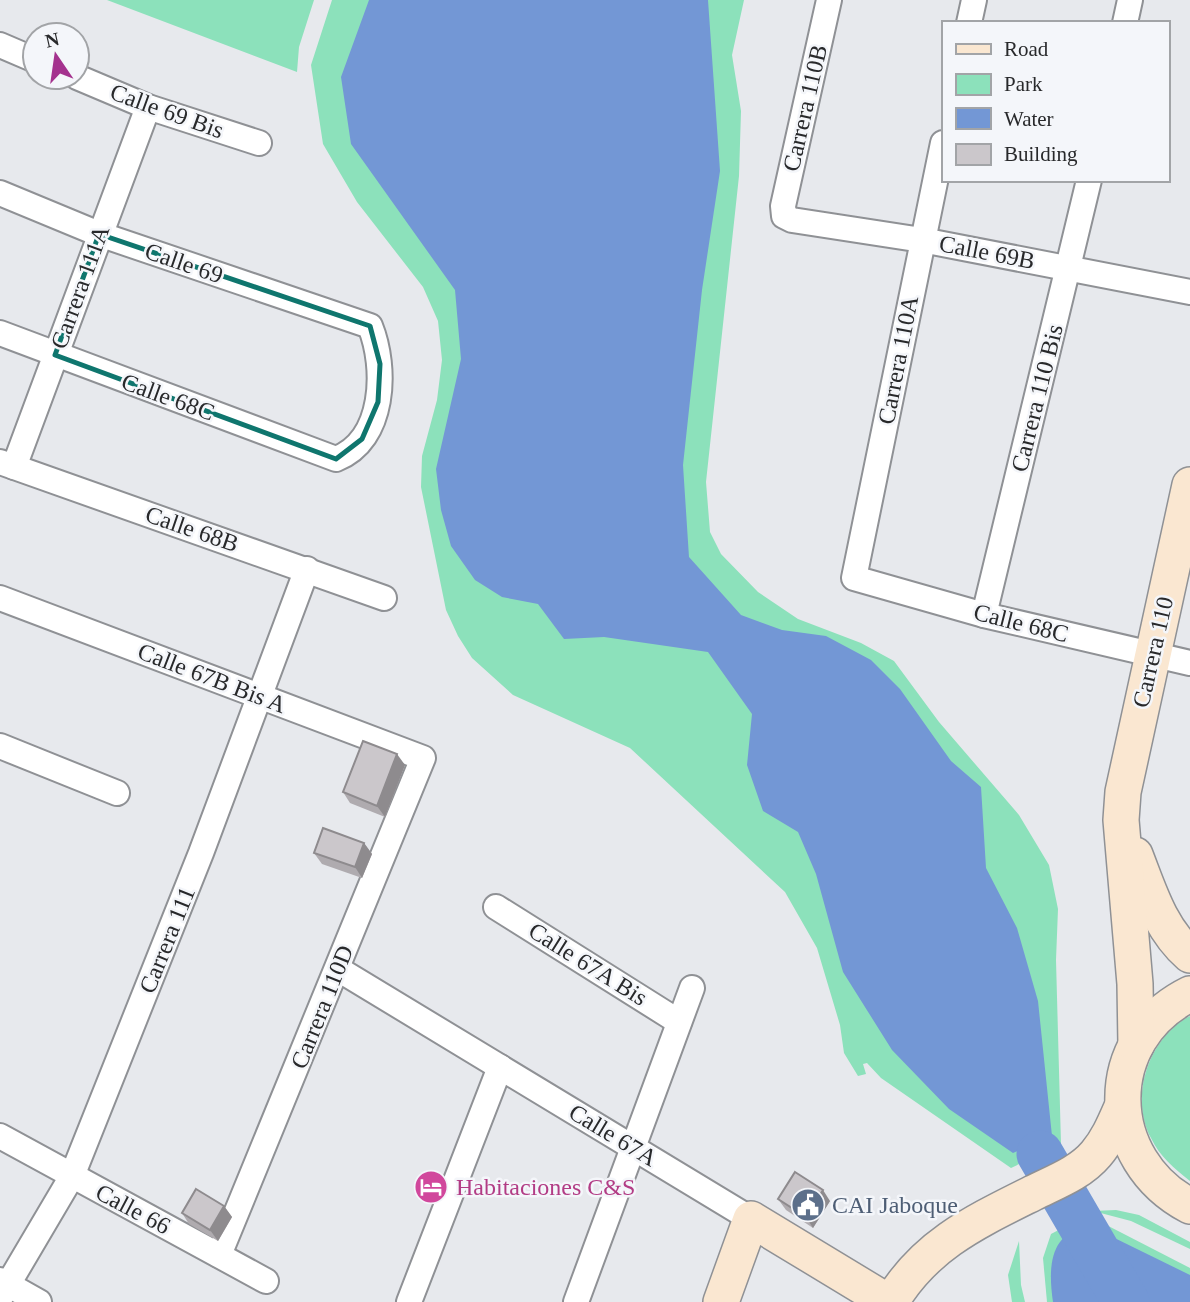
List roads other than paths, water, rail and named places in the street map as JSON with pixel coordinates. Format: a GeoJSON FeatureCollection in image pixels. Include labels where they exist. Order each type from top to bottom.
{"type":"FeatureCollection","features":[{"type":"Feature","properties":{"kind":"street","name":"Carrera 110B"},"geometry":{"type":"LineString","coordinates":[[784,216],[783,206],[829,0]]}},
{"type":"Feature","properties":{"kind":"street"},"geometry":{"type":"LineString","coordinates":[[969,21],[974,0]]}},
{"type":"Feature","properties":{"kind":"street"},"geometry":{"type":"LineString","coordinates":[[1125,21],[1130,0]]}},
{"type":"Feature","properties":{"kind":"street"},"geometry":{"type":"LineString","coordinates":[[0,45],[21,54]]}},
{"type":"Feature","properties":{"kind":"street","name":"Calle 69 Bis"},"geometry":{"type":"LineString","coordinates":[[91,83],[148,107],[259,143]]}},
{"type":"Feature","properties":{"kind":"street","name":"Carrera 111A"},"geometry":{"type":"LineString","coordinates":[[7,464],[55,355],[148,107]]}},
{"type":"Feature","properties":{"kind":"street","name":"Carrera 110A"},"geometry":{"type":"LineString","coordinates":[[854,578],[942,147]]}},
{"type":"Feature","properties":{"kind":"street","name":"Carrera 110 Bis"},"geometry":{"type":"LineString","coordinates":[[984,615],[1089,182]]}},
{"type":"Feature","properties":{"kind":"street","name":"Calle 69"},"geometry":{"type":"LineString","coordinates":[[0,193],[99,234],[370,326],[380,364],[378,402],[362,439],[351,453],[336,459]]}},
{"type":"Feature","properties":{"kind":"street","name":"Calle 69B"},"geometry":{"type":"LineString","coordinates":[[784,216],[792,220],[922,240],[1190,292]]}},
{"type":"Feature","properties":{"kind":"street","name":"Calle 68C"},"geometry":{"type":"LineString","coordinates":[[0,333],[336,459]]}},
{"type":"Feature","properties":{"kind":"street","name":"Calle 68B"},"geometry":{"type":"LineString","coordinates":[[7,464],[384,598]]}},
{"type":"Feature","properties":{"kind":"street","name":"Carrera 110"},"geometry":{"type":"LineString","coordinates":[[1136,1045],[1135,984],[1121,820],[1126,769],[1190,485]]}},
{"type":"Feature","properties":{"kind":"street","name":"Carrera 111"},"geometry":{"type":"LineString","coordinates":[[3,1288],[72,1176],[261,696],[307,569]]}},
{"type":"Feature","properties":{"kind":"street","name":"Calle 68C"},"geometry":{"type":"LineString","coordinates":[[854,578],[984,615],[1190,663]]}},
{"type":"Feature","properties":{"kind":"street","name":"Calle 67B Bis A"},"geometry":{"type":"LineString","coordinates":[[0,598],[423,758]]}},
{"type":"Feature","properties":{"kind":"street"},"geometry":{"type":"LineString","coordinates":[[0,746],[117,793]]}},
{"type":"Feature","properties":{"kind":"street","name":"Carrera 110D"},"geometry":{"type":"LineString","coordinates":[[219,1255],[423,758]]}},
{"type":"Feature","properties":{"kind":"street","name":"Carrera 110"},"geometry":{"type":"LineString","coordinates":[[1121,820],[1157,911],[1173,937],[1190,955]]}},
{"type":"Feature","properties":{"kind":"street","name":"Calle 67A Bis"},"geometry":{"type":"LineString","coordinates":[[496,907],[679,1022]]}},
{"type":"Feature","properties":{"kind":"street","name":"Calle 67A"},"geometry":{"type":"LineString","coordinates":[[338,969],[889,1302]]}},
{"type":"Feature","properties":{"kind":"street"},"geometry":{"type":"LineString","coordinates":[[576,1302],[692,988]]}},
{"type":"Feature","properties":{"kind":"street"},"geometry":{"type":"LineString","coordinates":[[1190,994],[1175,1001],[1152,1020],[1136,1045],[1125,1075],[1122,1107],[1129,1140],[1144,1169],[1170,1195],[1190,1206]]}},
{"type":"Feature","properties":{"kind":"street"},"geometry":{"type":"LineString","coordinates":[[409,1302],[500,1067]]}},
{"type":"Feature","properties":{"kind":"street"},"geometry":{"type":"LineString","coordinates":[[889,1302],[907,1275],[922,1260],[961,1230],[1077,1171],[1107,1140],[1122,1107]]}},
{"type":"Feature","properties":{"kind":"street","name":"Calle 66"},"geometry":{"type":"LineString","coordinates":[[0,1136],[266,1281]]}},
{"type":"Feature","properties":{"kind":"street"},"geometry":{"type":"LineString","coordinates":[[1077,1171],[1113,1167],[1144,1169]]}},
{"type":"Feature","properties":{"kind":"street"},"geometry":{"type":"LineString","coordinates":[[721,1302],[751,1219]]}},
{"type":"Feature","properties":{"kind":"street"},"geometry":{"type":"LineString","coordinates":[[3,1288],[39,1302]]}},
{"type":"Feature","properties":{"kind":"water"},"geometry":{"type":"Polygon","coordinates":[[[369,0],[708,0],[720,171],[702,290],[683,465],[689,557],[741,615],[782,630],[826,636],[871,660],[900,689],[951,761],[981,787],[986,868],[1017,928],[1038,1001],[1052,1136],[1013,1153],[949,1109],[892,1050],[843,972],[816,874],[798,832],[763,811],[747,765],[752,714],[708,652],[604,637],[564,639],[538,604],[502,597],[475,580],[451,546],[441,510],[436,469],[461,359],[455,290],[351,144],[341,77],[369,0]]]}},
{"type":"Feature","properties":{"kind":"water"},"geometry":{"type":"Polygon","coordinates":[[[1090,1226],[1190,1275],[1190,1302],[1053,1302],[1051,1276],[1054,1253],[1066,1235],[1090,1226]]]}},
{"type":"Feature","properties":{"kind":"waterway"},"geometry":{"type":"LineString","coordinates":[[1040,1154],[1126,1302]]}},
{"type":"Feature","properties":{"kind":"place","name":"Habitaciones C&S"},"geometry":{"type":"Point","coordinates":[431,1187]}},
{"type":"Feature","properties":{"kind":"place","name":"CAI Jaboque"},"geometry":{"type":"Point","coordinates":[808,1205]}}]}
